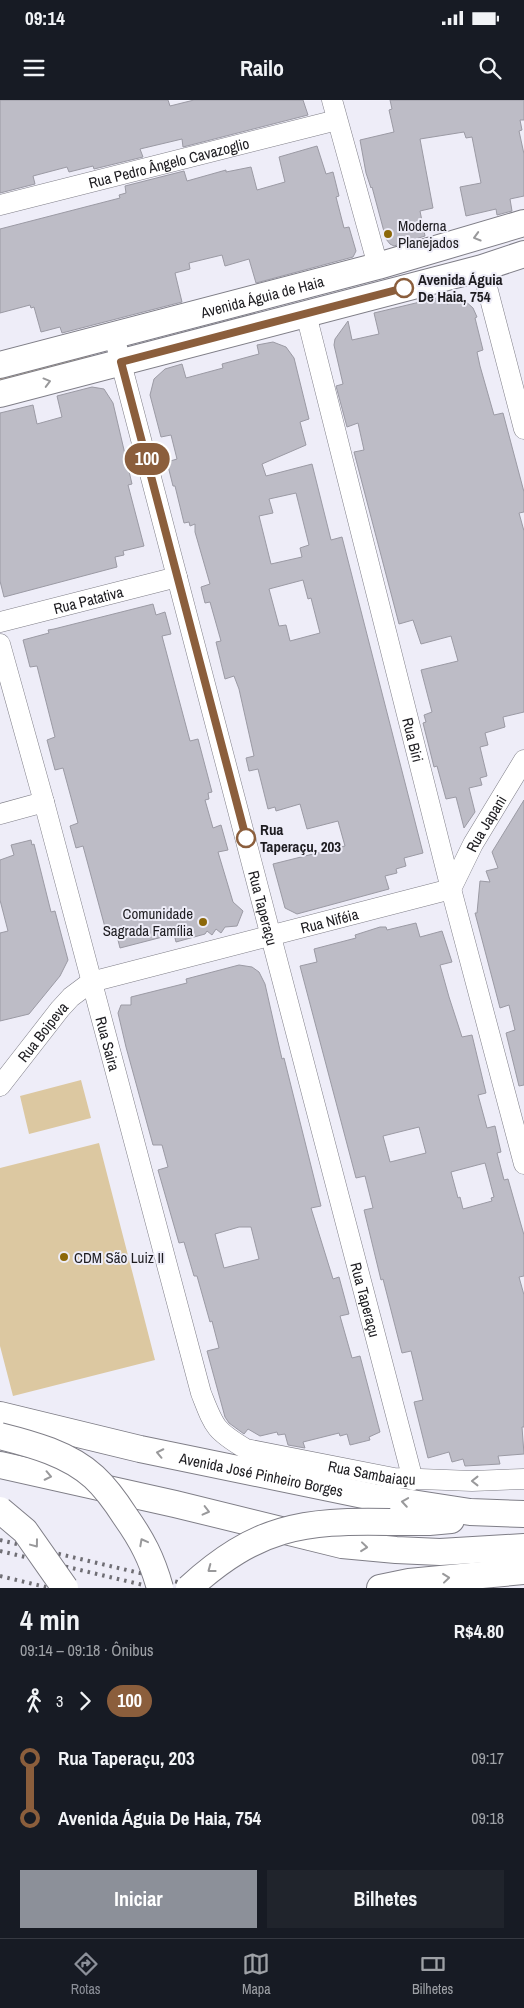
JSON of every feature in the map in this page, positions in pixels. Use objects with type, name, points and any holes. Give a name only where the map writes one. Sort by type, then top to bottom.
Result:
[{"type":"main road","name":"Avenida Águia de Haia","points":[[0,394],[117,348],[256,298],[378,266],[524,223]]},
{"type":"main road","name":"Avenida Águia de Haia","points":[[0,365],[117,348],[306,314],[482,268],[524,254]]},
{"type":"main road","name":"Avenida José Pinheiro Borges","points":[[0,1415],[140,1449],[373,1497],[470,1512],[524,1514]]},
{"type":"main road","points":[[0,1436],[30,1443],[51,1452],[93,1476],[113,1497],[140,1537],[150,1557],[160,1588]]},
{"type":"main road","points":[[0,1465],[175,1504],[342,1545],[440,1552],[524,1546]]},
{"type":"main road","points":[[0,1510],[25,1531],[65,1588]]},
{"type":"main road","points":[[188,1588],[207,1571],[235,1552],[271,1534],[310,1524],[346,1521],[429,1522],[452,1520],[470,1512]]},
{"type":"main road","points":[[380,1588],[409,1582],[524,1571]]},
{"type":"street","points":[[332,100],[378,266]]},
{"type":"street","name":"Rua Pedro Ângelo Cavazoglio","points":[[0,205],[337,120]]},
{"type":"street","points":[[482,268],[524,429]]},
{"type":"street","name":"Rua Biri","points":[[306,314],[451,889],[524,1164]]},
{"type":"street","name":"Rua Taperaçu","points":[[117,348],[413,1480]]},
{"type":"street","name":"Rua Patativa","points":[[0,622],[177,576]]},
{"type":"street","name":"Rua Saira","points":[[0,644],[44,802],[201,1393],[213,1424],[225,1437]]},
{"type":"street","name":"Rua Japani","points":[[451,889],[472,844],[524,760]]},
{"type":"street","points":[[0,814],[44,802]]},
{"type":"street","name":"Rua Niféia","points":[[91,982],[451,889]]},
{"type":"street","name":"Rua Boipeva","points":[[0,1086],[60,1009],[71,997],[91,982]]},
{"type":"street","name":"Rua Sambaiaçu","points":[[225,1437],[246,1449],[384,1476],[413,1480],[472,1481],[524,1479]]},
{"type":"shaded area","points":[[90,352],[91,359],[0,383],[0,376]]},
{"type":"shaded area","points":[[81,1080],[91,1118],[29,1134],[20,1096]]},
{"type":"shaded area","name":"CDM São Luiz II","points":[[99,1143],[155,1360],[13,1396],[0,1346],[0,1168]]},
{"type":"building","points":[[0,100],[168,100],[170,106],[194,100],[303,100],[308,115],[183,147],[182,139],[140,149],[143,157],[94,169],[93,166],[69,172],[67,167],[33,176],[35,184],[0,193]]},
{"type":"building","points":[[390,100],[524,100],[524,120],[520,120],[522,130],[519,131],[524,154],[524,196],[510,199],[512,211],[497,215],[496,209],[466,216],[460,187],[481,183],[472,137],[466,138],[464,132],[420,139],[433,208],[420,211],[425,236],[394,246],[390,244],[386,239],[372,187],[366,173],[360,140],[394,132],[389,110],[392,109]]},
{"type":"building","points":[[317,146],[326,174],[333,172],[339,196],[336,197],[344,228],[349,227],[356,251],[353,257],[256,283],[249,259],[225,266],[222,255],[189,263],[190,269],[175,273],[182,302],[62,333],[60,327],[41,332],[34,307],[31,308],[30,305],[0,313],[0,229],[120,198],[119,195],[126,193],[125,186],[184,171],[187,181],[226,170],[226,172],[251,167],[257,190],[285,182],[279,157]]},
{"type":"building","points":[[445,296],[447,304],[464,300],[473,308],[477,317],[475,318],[483,350],[477,352],[480,366],[494,415],[503,413],[524,492],[524,512],[519,513],[524,531],[524,712],[503,717],[505,727],[485,733],[488,745],[480,747],[487,776],[480,778],[482,785],[469,788],[475,812],[464,828],[456,797],[446,799],[437,766],[434,767],[423,723],[426,722],[424,715],[432,712],[421,670],[458,661],[451,636],[421,644],[413,620],[399,624],[354,452],[364,450],[358,423],[347,427],[336,386],[343,384],[334,345],[335,339],[348,321],[352,340],[379,334],[374,313]]},
{"type":"building","points":[[273,342],[286,347],[294,358],[309,419],[300,422],[306,445],[262,464],[266,476],[312,464],[331,540],[342,537],[423,853],[404,858],[406,866],[396,869],[397,873],[385,876],[389,889],[297,914],[285,908],[273,864],[345,846],[338,821],[307,829],[300,804],[276,811],[275,807],[268,809],[258,769],[249,771],[246,758],[254,756],[239,689],[234,676],[225,679],[216,642],[221,641],[210,602],[205,603],[201,587],[210,584],[195,532],[195,524],[190,526],[189,522],[184,523],[167,462],[177,459],[171,435],[161,437],[150,395],[154,379],[165,369],[182,364],[186,378],[223,368],[222,364],[259,354],[257,345]],"holes":[[[296,493],[309,545],[300,548],[302,557],[271,564],[259,516],[273,513],[269,499]],[[303,580],[308,599],[311,598],[320,633],[290,641],[286,625],[279,626],[269,589]]]},
{"type":"building","points":[[92,387],[104,389],[113,403],[132,484],[128,485],[144,546],[123,551],[124,555],[115,557],[117,567],[4,597],[0,581],[0,413],[33,405],[37,424],[62,417],[57,396]]},
{"type":"building","points":[[153,604],[156,615],[165,612],[171,634],[162,636],[190,741],[198,739],[212,792],[208,793],[209,799],[205,800],[213,828],[221,825],[228,850],[218,852],[233,902],[243,911],[237,926],[225,927],[221,933],[216,929],[212,935],[207,931],[205,934],[176,942],[174,934],[120,948],[115,928],[106,931],[83,846],[76,848],[70,826],[78,823],[63,768],[55,770],[47,740],[55,737],[37,666],[30,667],[23,640],[49,633],[48,630]]},
{"type":"building","points":[[524,800],[524,1085],[519,1086],[506,1033],[515,1030],[509,1005],[500,1008],[475,913],[477,913],[480,881],[490,882],[486,871],[498,868],[492,852]]},
{"type":"building","points":[[31,840],[32,845],[34,844],[51,912],[55,911],[68,960],[60,976],[29,1014],[0,1021],[0,933],[8,931],[0,900],[0,860],[14,855],[11,845]]},
{"type":"building","points":[[416,923],[420,937],[442,931],[452,962],[440,965],[462,1037],[472,1035],[486,1093],[478,1095],[487,1128],[495,1126],[501,1152],[497,1153],[504,1180],[508,1179],[524,1235],[524,1276],[519,1277],[524,1295],[524,1427],[522,1427],[524,1454],[498,1456],[500,1464],[465,1466],[463,1459],[452,1462],[449,1452],[428,1458],[414,1402],[423,1400],[411,1351],[402,1353],[383,1279],[381,1280],[364,1210],[373,1208],[365,1176],[356,1178],[300,966],[317,962],[314,949],[356,938],[355,935],[380,927],[386,927],[387,930]],"holes":[[[419,1127],[426,1153],[390,1162],[383,1136]],[[485,1163],[494,1197],[491,1198],[492,1201],[463,1209],[451,1172]]]},
{"type":"building","points":[[239,965],[252,967],[259,972],[265,984],[282,1059],[284,1058],[321,1206],[311,1208],[333,1279],[339,1277],[349,1314],[340,1316],[352,1358],[360,1356],[380,1432],[369,1437],[370,1440],[350,1445],[347,1434],[340,1436],[339,1433],[303,1442],[305,1448],[288,1445],[285,1434],[278,1435],[277,1432],[260,1436],[248,1429],[244,1434],[229,1423],[225,1417],[207,1351],[219,1348],[212,1321],[210,1322],[197,1276],[194,1276],[184,1242],[179,1243],[158,1170],[168,1167],[162,1145],[153,1145],[118,1013],[121,1005],[131,1005],[131,997],[187,983],[186,979]],"holes":[[[239,1227],[251,1227],[259,1259],[224,1268],[215,1234]]]},
{"type":"railway","points":[[0,1540],[203,1588]]},
{"type":"railway","points":[[0,1551],[156,1588]]},
{"type":"railway","points":[[0,1576],[50,1588]]},
{"type":"bus line","name":"100","points":[[246,838],[121,362],[404,288]]},
{"type":"place","name":"Moderna Planejados","points":[[388,234]]},
{"type":"place","name":"Avenida Águia De Haia, 754","points":[[404,288]]},
{"type":"place","name":"Rua Taperaçu, 203","points":[[246,838]]},
{"type":"place","name":"Comunidade Sagrada Família","points":[[203,922]]},
{"type":"place","name":"CDM São Luiz II","points":[[64,1257]]}]
